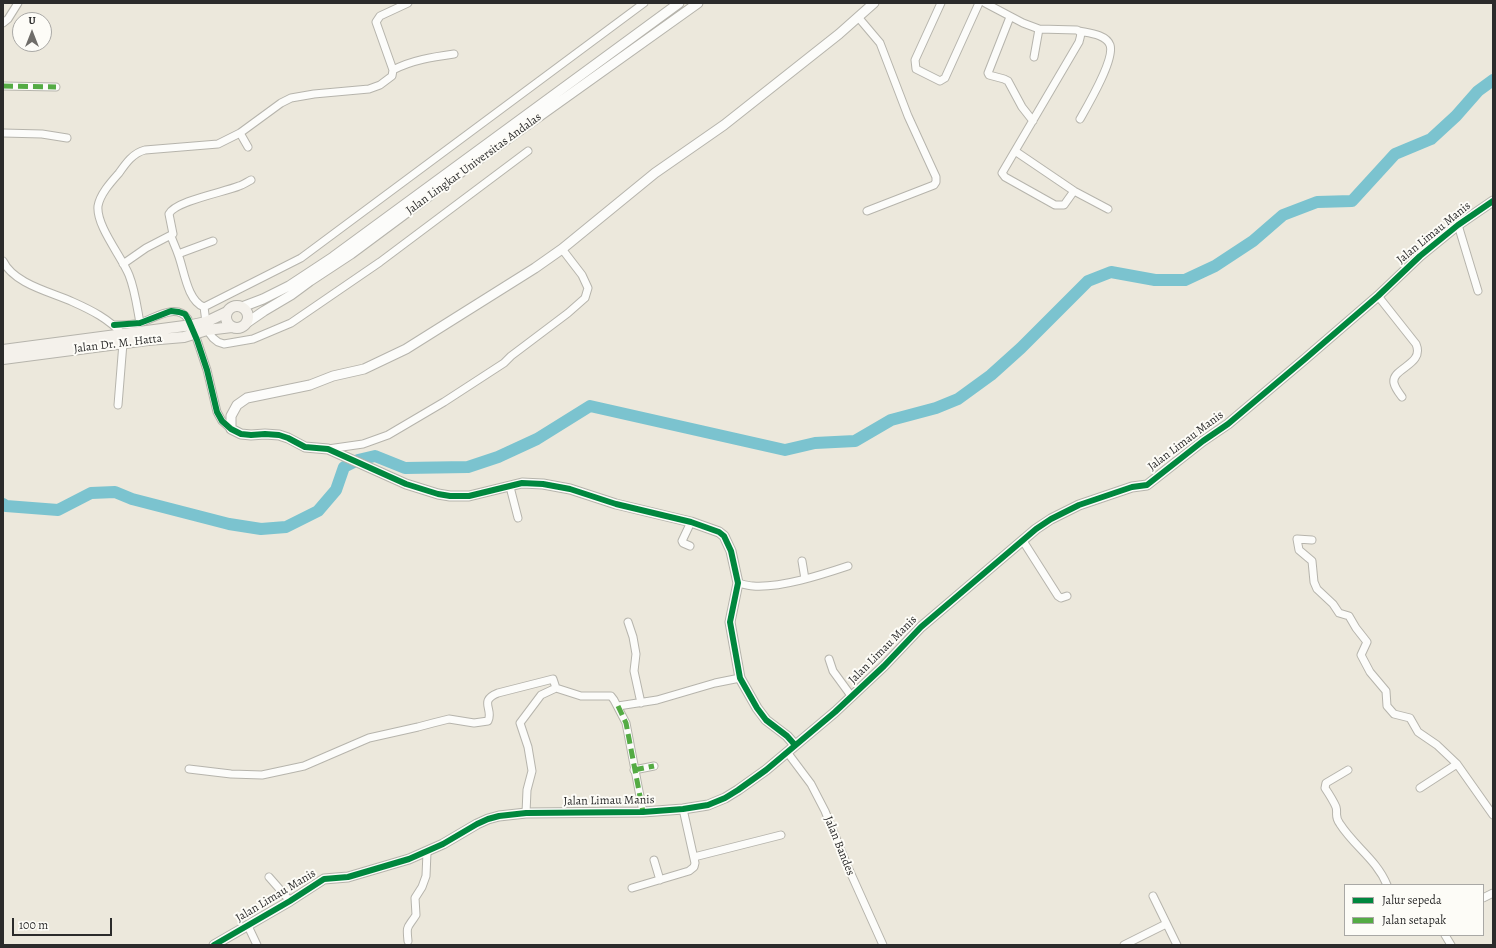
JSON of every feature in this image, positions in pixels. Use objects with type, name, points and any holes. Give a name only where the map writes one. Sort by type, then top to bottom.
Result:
[{"type":"main road","points":[[234,306],[242,307],[247,312],[248,322],[243,327],[232,327],[226,320],[227,312],[234,306]]},
{"type":"main road","name":"Jalan Dr. M. Hatta","points":[[207,326],[227,312]]},
{"type":"main road","name":"Jalan Dr. M. Hatta","points":[[3,359],[123,339],[177,328],[207,326],[232,327]]},
{"type":"main road","name":"Jalan Dr. M. Hatta","points":[[3,350],[123,339]]},
{"type":"street","points":[[3,23],[8,19],[18,3]]},
{"type":"street","points":[[140,323],[132,284],[123,264],[114,250],[102,223],[98,209],[101,198],[130,158],[140,151],[146,150],[218,144],[240,133],[281,103],[291,98],[314,94],[369,89],[380,85],[392,76],[394,70],[376,22],[380,16],[408,3]]},
{"type":"street","points":[[204,307],[301,258],[644,3]]},
{"type":"street","name":"Jalan Lingkar Universitas Andalas","points":[[242,307],[263,299],[289,286],[333,257],[678,3]]},
{"type":"street","name":"Jalan Lingkar Universitas Andalas","points":[[248,322],[264,310],[291,296],[310,281],[351,254],[460,173],[698,3]]},
{"type":"street","points":[[231,429],[231,416],[237,406],[247,398],[310,385],[333,376],[364,369],[406,349],[535,268],[655,173],[724,125],[839,34],[874,3]]},
{"type":"street","points":[[941,3],[915,60],[916,69],[940,81],[945,78],[979,3]]},
{"type":"street","points":[[984,3],[1010,17],[1039,29],[1080,31],[1094,34],[1107,41],[1110,45],[1110,52],[1101,79],[1080,119]]},
{"type":"street","points":[[858,17],[880,43],[908,116],[936,177],[936,182],[934,185],[868,211]]},
{"type":"street","points":[[1010,17],[988,73],[989,75],[1008,81],[1022,107],[1033,121]]},
{"type":"street","points":[[1034,57],[1039,29]]},
{"type":"street","points":[[1074,191],[1067,202],[1061,206],[1055,205],[1005,177],[1002,173],[1079,42],[1081,36],[1080,31]]},
{"type":"street","points":[[394,70],[404,64],[422,59],[454,54]]},
{"type":"street","points":[[3,86],[56,88]]},
{"type":"street","points":[[3,133],[42,134],[67,138]]},
{"type":"street","points":[[240,133],[248,147]]},
{"type":"street","points":[[204,307],[207,326],[213,338],[224,344],[253,339],[291,323],[380,262],[528,151]]},
{"type":"street","points":[[1015,151],[1074,191],[1108,209]]},
{"type":"street","points":[[123,264],[146,248],[173,234],[174,231],[169,214],[174,208],[214,193],[238,187],[251,180]]},
{"type":"street","name":"Jalan Limau Manis","points":[[214,945],[290,901],[324,879],[348,877],[395,864],[427,852],[488,820],[499,816],[526,813],[643,812],[683,809],[708,805],[725,798],[766,770],[852,697],[921,627],[1036,529],[1051,519],[1079,505],[1132,487],[1147,485],[1228,424],[1378,296],[1420,256],[1458,225],[1493,201]]},
{"type":"street","points":[[1458,225],[1478,291]]},
{"type":"street","points":[[171,236],[190,292],[195,301],[204,307]]},
{"type":"street","points":[[178,254],[213,241]]},
{"type":"street","points":[[197,340],[207,370],[217,412],[222,421],[231,429],[241,434],[278,435],[288,438],[305,447],[328,449],[363,444],[388,435],[444,402],[488,372],[497,368],[510,356],[568,313],[585,298],[588,288],[582,275],[562,248]]},
{"type":"street","points":[[3,261],[5,268],[20,279],[74,302],[114,325],[123,339],[118,405]]},
{"type":"street","points":[[1378,296],[1418,348],[1415,358],[1394,378],[1394,383],[1402,397]]},
{"type":"street","points":[[114,325],[140,323],[171,311],[185,314],[188,319]]},
{"type":"street","points":[[328,449],[406,484],[438,494],[450,496],[469,496],[529,483],[570,489],[616,504],[691,522],[719,532],[724,536],[731,551],[737,584],[730,622],[740,678],[757,708],[766,720],[787,736],[795,745]]},
{"type":"street","points":[[510,487],[518,518]]},
{"type":"street","points":[[690,546],[682,541],[691,522]]},
{"type":"street","points":[[1312,540],[1297,539],[1299,550],[1312,561],[1314,582],[1317,589],[1333,604],[1339,613],[1349,616],[1367,642],[1361,655],[1370,672],[1386,691],[1387,706],[1394,714],[1410,718],[1418,732],[1437,745],[1457,764],[1493,815]]},
{"type":"street","points":[[1023,541],[1058,596],[1061,598],[1067,596]]},
{"type":"street","points":[[802,562],[805,579]]},
{"type":"street","points":[[737,584],[764,586],[805,579],[848,566]]},
{"type":"street","points":[[628,622],[633,637],[636,654],[634,671],[642,703]]},
{"type":"street","points":[[828,659],[833,671],[852,697]]},
{"type":"street","points":[[618,706],[657,700],[715,683],[740,678]]},
{"type":"street","points":[[189,769],[231,774],[262,775],[304,766],[369,738],[449,719],[474,723],[488,721],[490,716],[487,704],[488,699],[498,693],[553,679],[556,688]]},
{"type":"street","points":[[526,813],[527,790],[532,771],[528,747],[520,723],[541,695],[556,688],[581,696],[611,696],[618,706],[626,723],[643,812]]},
{"type":"street","name":"Jalan Bandes","points":[[787,752],[811,784],[825,811],[847,865],[883,945]]},
{"type":"street","points":[[1420,788],[1457,764]]},
{"type":"street","points":[[634,770],[654,766]]},
{"type":"street","points":[[1348,770],[1326,783],[1325,788],[1336,806],[1336,818],[1348,835],[1378,867],[1386,884]]},
{"type":"street","points":[[632,888],[692,869],[695,863],[683,809]]},
{"type":"street","points":[[694,857],[781,835]]},
{"type":"street","points":[[408,941],[408,924],[416,914],[415,898],[422,887],[426,876],[427,852]]},
{"type":"street","points":[[654,860],[660,880]]},
{"type":"street","points":[[268,877],[290,901]]},
{"type":"street","points":[[1484,898],[1493,893]]},
{"type":"street","points":[[1153,896],[1178,945]]},
{"type":"street","points":[[1124,945],[1134,943],[1166,924]]},
{"type":"street","points":[[248,926],[257,945]]},
{"type":"street","points":[[1446,936],[1451,945]]},
{"type":"waterway","points":[[3,504],[6,506],[58,510],[91,493],[115,492],[132,499],[229,524],[261,529],[286,527],[318,511],[336,490],[344,467],[358,460],[375,456],[405,468],[468,467],[498,457],[537,439],[590,406],[785,450],[815,443],[855,441],[891,420],[936,408],[958,399],[991,375],[1021,348],[1088,281],[1111,272],[1155,280],[1185,280],[1215,266],[1253,241],[1283,215],[1317,202],[1352,201],[1395,154],[1431,139],[1456,116],[1478,91],[1493,80]]},
{"type":"marked path","points":[[3,86],[56,87]]},
{"type":"marked path","points":[[618,706],[626,723],[643,812]]},
{"type":"marked path","points":[[634,770],[654,766]]},
{"type":"cycle path","points":[[214,945],[290,901],[324,879],[348,877],[409,859],[443,844],[488,819],[499,816],[526,813],[643,812],[683,809],[708,805],[725,798],[766,770],[835,712],[884,666],[921,627],[1036,529],[1051,519],[1079,505],[1132,487],[1147,485],[1203,441],[1228,424],[1378,296],[1420,256],[1458,225],[1493,201]]},
{"type":"cycle path","points":[[114,325],[140,323],[171,311],[185,314],[197,340],[207,370],[217,412],[222,421],[231,429],[241,434],[279,435],[305,447],[328,449],[406,484],[438,494],[450,496],[469,496],[522,483],[543,484],[570,489],[616,504],[691,522],[719,532],[724,536],[731,551],[738,583],[730,622],[740,678],[757,708],[766,720],[787,736],[795,745]]}]
